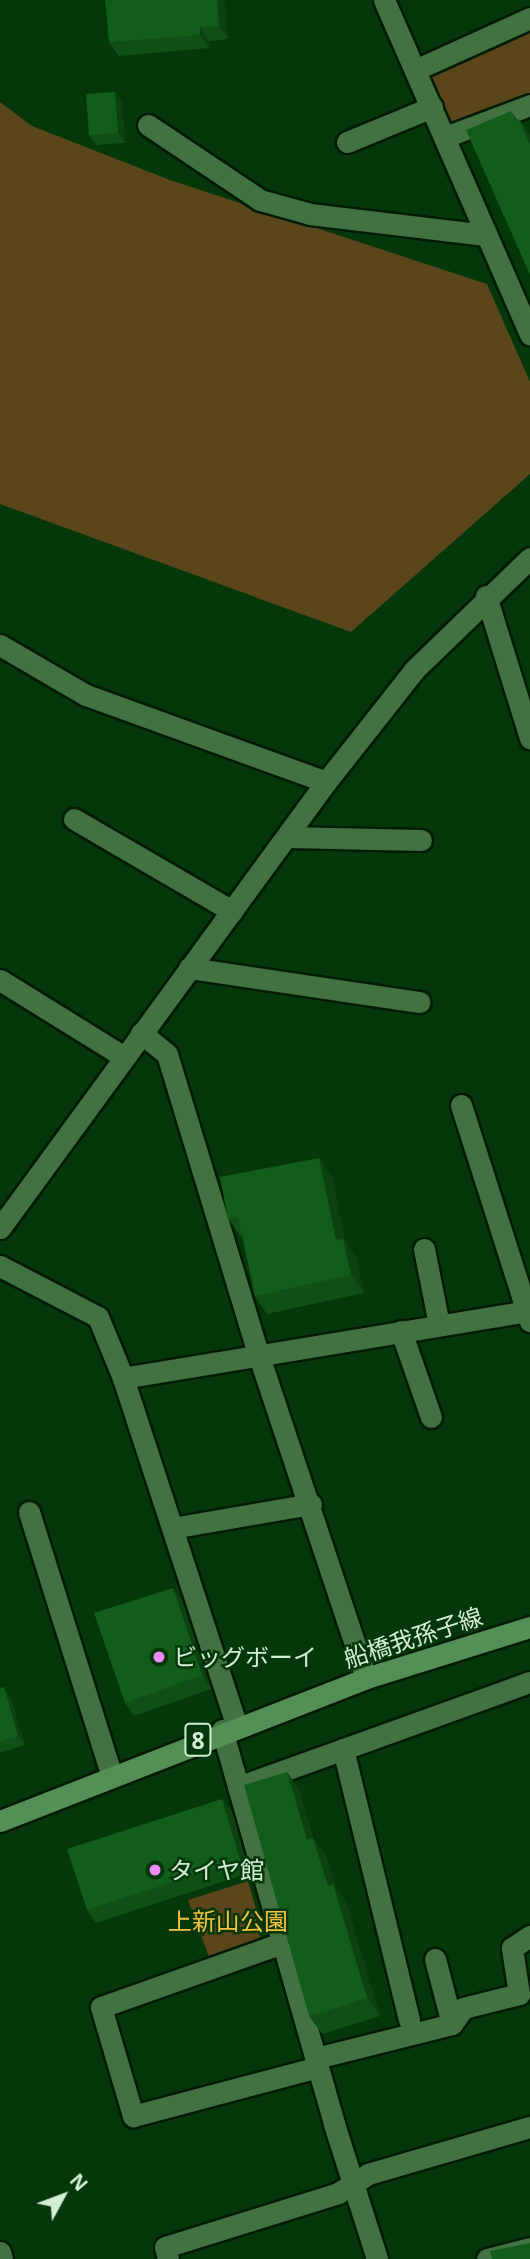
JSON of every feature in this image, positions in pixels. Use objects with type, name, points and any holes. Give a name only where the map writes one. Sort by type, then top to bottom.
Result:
[{"type":"main road","name":"船橋我孫子線","points":[[0,1821],[111,1774],[366,1678],[530,1627]]},
{"type":"street","points":[[384,0],[530,334]]},
{"type":"street","points":[[415,70],[530,18]]},
{"type":"street","points":[[444,137],[530,105]]},
{"type":"street","points":[[346,142],[432,107]]},
{"type":"street","points":[[148,125],[260,200],[310,214],[486,235]]},
{"type":"street","points":[[0,1228],[326,782],[414,670],[486,596],[530,558]]},
{"type":"street","points":[[486,596],[530,738]]},
{"type":"street","points":[[0,645],[86,695],[326,782]]},
{"type":"street","points":[[74,819],[232,911]]},
{"type":"street","points":[[287,837],[421,840]]},
{"type":"street","points":[[189,968],[420,1002]]},
{"type":"street","points":[[0,980],[124,1057]]},
{"type":"street","points":[[141,1033],[167,1054],[258,1353],[311,1504],[366,1678]]},
{"type":"street","points":[[123,1378],[258,1353],[439,1325],[528,1316],[523,1276],[461,1105]]},
{"type":"street","points":[[424,1248],[439,1325]]},
{"type":"street","points":[[0,1266],[99,1317],[123,1378],[172,1528],[230,1728],[238,1787],[317,2063],[377,2259]]},
{"type":"street","points":[[401,1331],[430,1417]]},
{"type":"street","points":[[172,1528],[311,1504]]},
{"type":"street","points":[[30,1512],[111,1774]]},
{"type":"street","points":[[238,1787],[530,1682]]},
{"type":"street","points":[[344,1749],[410,2020]]},
{"type":"street","points":[[282,1943],[101,2007],[133,2116],[452,2024],[463,2008],[519,1994],[512,1948],[530,1936]]},
{"type":"street","points":[[435,1959],[452,2024]]},
{"type":"street","points":[[168,2259],[165,2247],[354,2184],[368,2175],[530,2127]]},
{"type":"street","points":[[487,2259],[530,2248]]},
{"type":"street","points":[[0,2252],[2,2259]]},
{"type":"green space","points":[[530,25],[530,99],[450,125],[425,73]]},
{"type":"green space","points":[[0,102],[32,126],[170,180],[487,284],[530,382],[530,474],[351,632],[0,504]]},
{"type":"green space","name":"上新山公園","points":[[248,1881],[263,1932],[255,1945],[209,1957],[188,1900]]},
{"type":"building","points":[[105,0],[217,0],[219,26],[200,27],[200,35],[109,42]]},
{"type":"building","points":[[115,92],[118,133],[89,135],[86,94]]},
{"type":"building","points":[[511,111],[515,121],[519,119],[530,144],[530,275],[466,130]]},
{"type":"building","points":[[319,1158],[336,1240],[343,1239],[351,1275],[255,1296],[238,1217],[228,1219],[220,1177]]},
{"type":"building","name":"ビッグボーイ","points":[[173,1588],[202,1675],[125,1703],[94,1613]]},
{"type":"building","points":[[4,1687],[18,1736],[0,1741],[0,1688]]},
{"type":"building","points":[[287,1772],[307,1840],[313,1838],[328,1886],[333,1884],[367,1998],[309,2016],[244,1785]]},
{"type":"building","name":"タイヤ館","points":[[222,1799],[240,1860],[87,1910],[67,1849]]},
{"type":"building","points":[[530,2243],[530,2259],[492,2259],[490,2251]]},
{"type":"place","name":"ビッグボーイ","points":[[159,1657]]},
{"type":"place","name":"タイヤ館","points":[[155,1870]]}]
